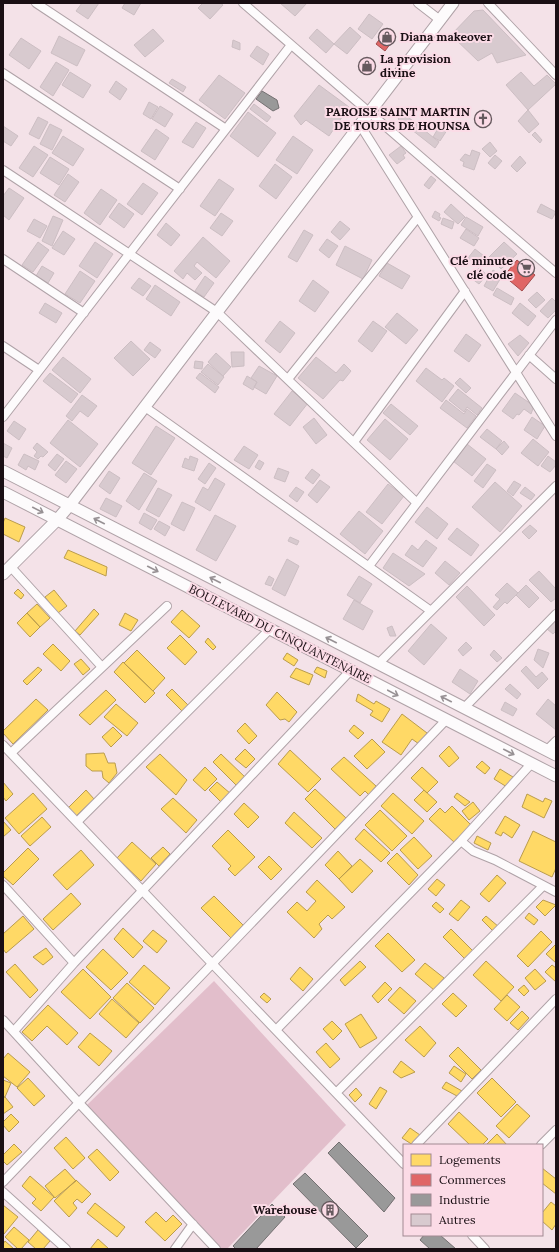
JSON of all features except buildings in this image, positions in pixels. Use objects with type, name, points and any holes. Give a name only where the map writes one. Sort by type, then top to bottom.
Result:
[{"type":"main road","points":[[7,570],[69,506],[454,3]]},
{"type":"main road","name":"BOULEVARD DU CINQUANTENAIRE","points":[[3,472],[551,753]]},
{"type":"main road","name":"BOULEVARD DU CINQUANTENAIRE","points":[[3,492],[556,776]]},
{"type":"street","points":[[36,3],[226,129]]},
{"type":"street","points":[[243,3],[556,273]]},
{"type":"street","points":[[418,3],[440,20]]},
{"type":"street","points":[[488,3],[556,76]]},
{"type":"street","points":[[3,417],[291,45]]},
{"type":"street","points":[[3,73],[180,189]]},
{"type":"street","points":[[360,125],[556,436]]},
{"type":"street","points":[[3,170],[217,312],[288,378],[417,503]]},
{"type":"street","points":[[288,378],[418,217]]},
{"type":"street","points":[[3,260],[84,312]]},
{"type":"street","points":[[354,442],[465,291]]},
{"type":"street","points":[[369,566],[556,320]]},
{"type":"street","points":[[3,346],[39,370]]},
{"type":"street","points":[[529,355],[556,379]]},
{"type":"street","points":[[145,407],[431,611]]},
{"type":"street","points":[[378,664],[556,486]]},
{"type":"street","points":[[7,570],[102,667]]},
{"type":"street","points":[[11,753],[167,606]]},
{"type":"street","points":[[464,708],[556,614]]},
{"type":"street","points":[[77,822],[270,629]]},
{"type":"street","points":[[14,1032],[74,963],[351,670]]},
{"type":"street","points":[[3,1182],[446,720]]},
{"type":"street","points":[[551,753],[556,741]]},
{"type":"street","points":[[3,745],[336,1093],[403,1160]]},
{"type":"street","points":[[276,1030],[461,841],[531,764]]},
{"type":"street","points":[[461,841],[473,851],[495,860],[556,892]]},
{"type":"street","points":[[3,885],[74,963]]},
{"type":"street","points":[[336,1093],[543,886]]},
{"type":"street","points":[[417,1144],[556,999]]},
{"type":"street","points":[[3,1020],[216,1249]]},
{"type":"street","points":[[542,1144],[556,1130]]},
{"type":"street","points":[[3,1192],[65,1249]]},
{"type":"street","points":[[175,1249],[194,1224]]},
{"type":"street","points":[[473,1236],[486,1249]]},
{"type":"shaded area","points":[[214,981],[346,1125],[227,1249],[222,1249],[87,1105]]},
{"type":"place","name":"Diana makeover","points":[[387,37]]},
{"type":"place","name":"La provision divine","points":[[367,66]]},
{"type":"place","name":"PAROISE SAINT MARTIN DE TOURS DE HOUNSA","points":[[483,119]]},
{"type":"place","name":"Clé minute clé code","points":[[526,268]]},
{"type":"place","name":"Warehouse","points":[[330,1210]]}]
